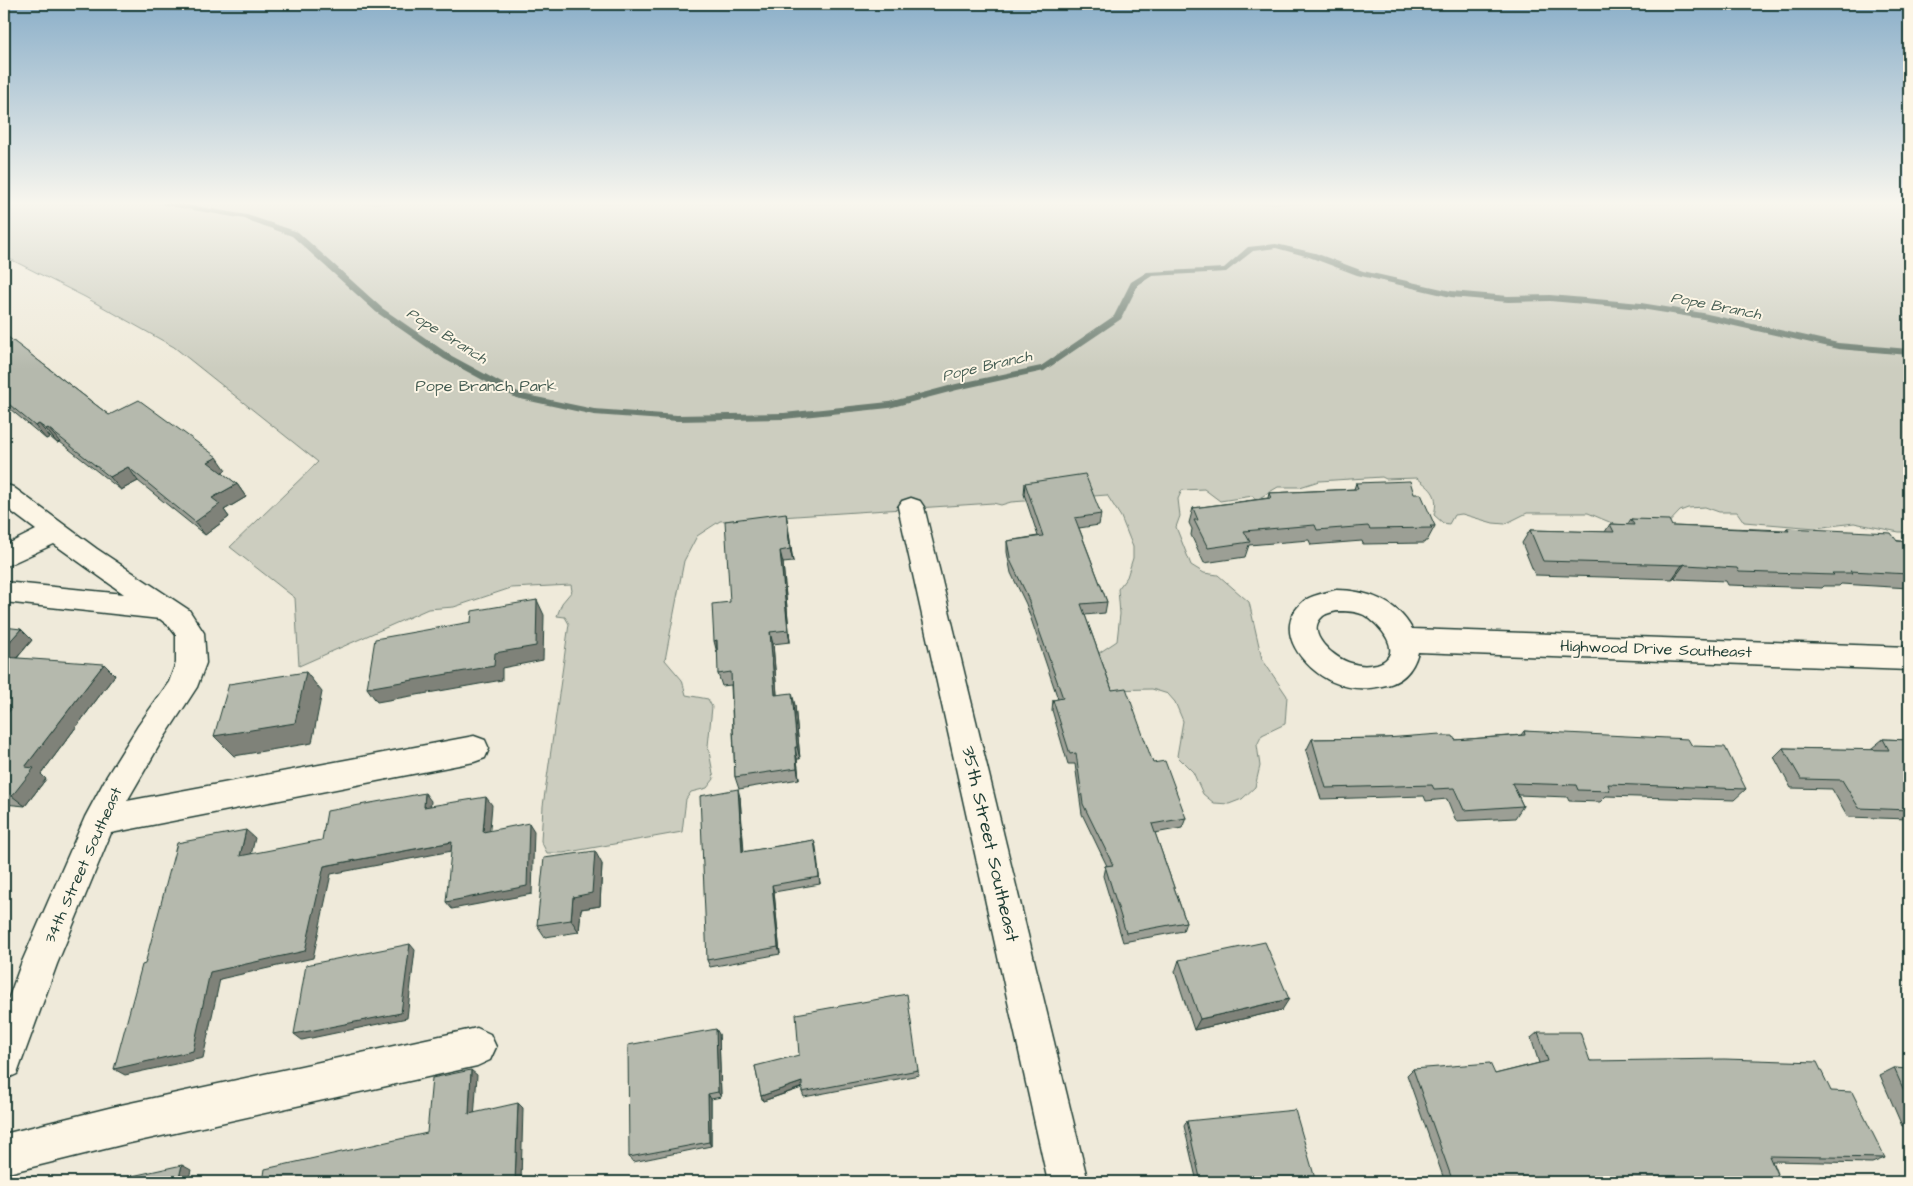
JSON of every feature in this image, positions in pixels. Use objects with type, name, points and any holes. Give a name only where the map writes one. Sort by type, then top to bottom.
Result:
[{"type":"street","name":"34th Street Southeast","points":[[4,493],[55,532],[179,618],[190,633],[192,642],[191,664],[182,687],[149,735],[101,820],[39,964],[4,1061]]},
{"type":"street","name":"35th Street Southeast","points":[[912,506],[1068,1182]]},
{"type":"street","points":[[4,557],[55,532]]},
{"type":"street","points":[[4,592],[165,607]]},
{"type":"street","name":"Highwood Drive Southeast","points":[[1403,640],[1909,660]]},
{"type":"street","points":[[101,820],[474,749]]},
{"type":"street","points":[[4,1154],[120,1125],[477,1047]]},
{"type":"green space","name":"Pope Branch Park","points":[[9,258],[1909,258],[1909,532],[1899,532],[1854,523],[1816,528],[1744,522],[1737,512],[1719,512],[1705,507],[1688,508],[1680,511],[1664,528],[1619,526],[1588,513],[1527,513],[1505,524],[1493,523],[1462,514],[1454,515],[1449,524],[1443,523],[1434,515],[1435,497],[1430,489],[1417,478],[1386,479],[1382,477],[1319,481],[1300,487],[1278,487],[1256,500],[1253,496],[1220,501],[1204,489],[1182,490],[1178,499],[1180,516],[1176,527],[1191,565],[1204,573],[1218,575],[1249,602],[1262,659],[1287,696],[1285,724],[1262,735],[1257,745],[1260,766],[1255,787],[1242,799],[1229,804],[1214,803],[1203,794],[1193,772],[1177,756],[1183,721],[1175,702],[1168,694],[1152,689],[1102,690],[1081,665],[1117,641],[1120,614],[1118,589],[1127,577],[1133,558],[1133,547],[1121,517],[1107,495],[1011,502],[1001,505],[993,503],[720,521],[697,536],[684,561],[665,660],[682,680],[686,695],[708,699],[712,707],[708,746],[714,779],[707,788],[691,792],[686,799],[682,832],[563,853],[547,853],[541,841],[543,806],[569,624],[565,617],[557,616],[562,603],[572,591],[571,585],[511,588],[454,607],[428,609],[299,666],[295,598],[230,547],[318,462],[174,347],[85,297]]},
{"type":"building","points":[[4,334],[109,415],[139,400],[217,457],[208,462],[237,484],[212,498],[220,504],[195,522],[128,467],[110,477],[48,428],[46,429],[39,424],[35,426],[4,400]]},
{"type":"building","points":[[1085,474],[1101,514],[1075,518],[1107,602],[1081,604],[1112,690],[1126,688],[1153,763],[1165,761],[1186,818],[1152,824],[1186,922],[1126,933],[1105,866],[1113,865],[1083,804],[1076,753],[1070,754],[1053,700],[1063,698],[1026,593],[1011,562],[1007,541],[1043,536],[1025,483]]},
{"type":"building","points":[[1410,481],[1414,494],[1421,494],[1435,526],[1430,526],[1432,528],[1370,529],[1368,526],[1317,530],[1315,525],[1244,531],[1250,542],[1208,548],[1194,520],[1198,520],[1193,508],[1271,498],[1269,493],[1358,489],[1356,483]]},
{"type":"building","points":[[786,513],[790,549],[780,551],[788,630],[770,632],[775,695],[792,693],[797,768],[735,777],[731,672],[718,674],[717,640],[714,641],[712,604],[730,602],[725,521]]},
{"type":"building","points":[[1631,519],[1669,520],[1672,526],[1789,531],[1787,528],[1891,533],[1897,541],[1909,542],[1909,574],[1850,571],[1852,573],[1832,573],[1834,575],[1739,572],[1737,568],[1685,564],[1543,561],[1530,530],[1614,532],[1610,524],[1634,525]]},
{"type":"building","points":[[537,600],[536,646],[495,653],[494,666],[367,688],[375,639],[471,622],[472,611]]},
{"type":"building","points":[[4,627],[21,629],[4,648]]},
{"type":"building","points":[[4,657],[104,664],[25,767],[34,768],[12,796],[4,795],[4,718],[11,709],[4,708]]},
{"type":"building","points":[[306,672],[295,723],[214,736],[229,684]]},
{"type":"building","points":[[1524,731],[1688,739],[1692,746],[1725,747],[1746,789],[1608,784],[1610,791],[1578,790],[1576,785],[1512,783],[1523,806],[1464,810],[1454,788],[1434,789],[1432,785],[1326,788],[1312,739],[1386,738],[1440,734],[1441,736],[1453,736],[1455,740],[1525,735]]},
{"type":"building","points":[[1883,739],[1909,740],[1909,810],[1859,808],[1842,780],[1801,779],[1783,748],[1889,750]]},
{"type":"building","points":[[738,789],[742,852],[814,840],[819,877],[772,885],[778,947],[707,960],[700,796]]},
{"type":"building","points":[[425,793],[424,807],[486,797],[483,832],[529,823],[527,886],[446,902],[452,842],[324,866],[305,951],[210,972],[193,1051],[114,1069],[142,965],[145,964],[177,843],[246,830],[240,856],[322,840],[327,811]]},
{"type":"building","points":[[595,851],[592,893],[573,897],[571,920],[537,925],[544,858]]},
{"type":"building","points":[[1265,942],[1289,999],[1200,1019],[1179,960]]},
{"type":"building","points":[[410,944],[401,1013],[294,1034],[306,965]]},
{"type":"building","points":[[907,994],[918,1070],[802,1092],[802,1082],[761,1096],[755,1066],[799,1055],[796,1014]]},
{"type":"building","points":[[716,1029],[718,1092],[708,1094],[709,1142],[629,1157],[628,1045]]},
{"type":"building","points":[[1538,1032],[1580,1032],[1590,1061],[1724,1059],[1817,1062],[1831,1091],[1852,1092],[1885,1158],[1769,1156],[1779,1179],[1697,1180],[1696,1178],[1587,1181],[1586,1177],[1529,1182],[1453,1182],[1413,1069],[1490,1063],[1495,1074],[1548,1061]]},
{"type":"building","points":[[1894,1068],[1909,1069],[1909,1102]]},
{"type":"building","points":[[471,1070],[469,1114],[518,1103],[515,1182],[263,1182],[265,1169],[427,1133],[432,1078]]},
{"type":"building","points":[[1295,1110],[1316,1182],[1201,1182],[1187,1121]]},
{"type":"building","points":[[182,1165],[178,1182],[105,1182]]},
{"type":"waterway","name":"Pope Branch","points":[[322,258],[379,310],[447,357],[519,396],[594,412],[677,418],[784,416],[889,405],[956,387],[1044,368],[1118,317],[1134,284],[1150,274],[1226,270],[1240,258]]},
{"type":"waterway","name":"Pope Branch","points":[[1321,258],[1360,273],[1451,294],[1508,299],[1550,298],[1641,306],[1703,316],[1838,346],[1909,352]]}]
